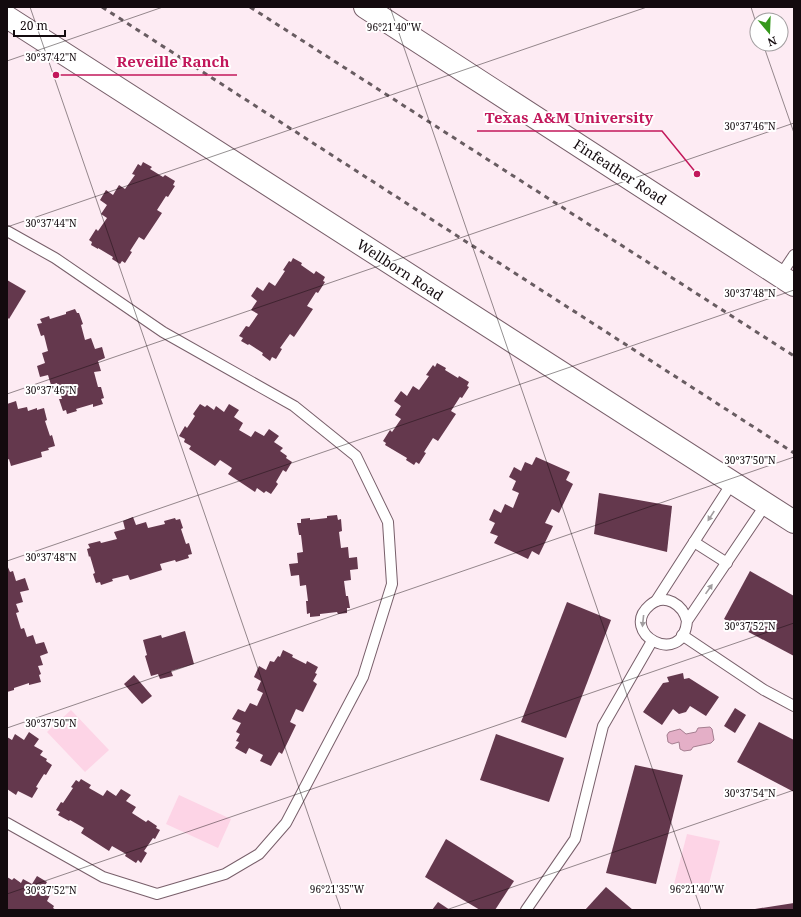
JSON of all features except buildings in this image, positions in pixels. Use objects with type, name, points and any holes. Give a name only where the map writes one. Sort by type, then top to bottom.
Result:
[{"type":"main road","name":"Finfeather Road","points":[[365,7],[787,281]]},
{"type":"main road","name":"Wellborn Road","points":[[7,17],[794,522]]},
{"type":"lane","points":[[7,231],[55,258],[163,332],[294,406],[356,456],[388,522],[392,584],[363,677],[286,823],[259,854],[225,874],[157,894],[102,877],[7,822]]},
{"type":"lane","points":[[787,281],[794,255]]},
{"type":"lane","points":[[732,483],[656,601],[644,611],[641,622],[644,633],[652,641],[665,645],[678,640],[685,631],[687,621],[766,504]]},
{"type":"lane","points":[[694,542],[727,563]]},
{"type":"lane","points":[[656,601],[670,601],[676,604],[685,614],[687,621]]},
{"type":"lane","points":[[682,635],[764,690],[794,706]]},
{"type":"lane","points":[[526,910],[575,839],[603,726],[652,641]]},
{"type":"shaded area","points":[[71,710],[109,750],[85,772],[47,732]]},
{"type":"shaded area","points":[[710,727],[712,729],[714,740],[711,743],[693,747],[691,750],[684,751],[680,749],[679,742],[672,744],[668,742],[667,735],[669,732],[680,729],[686,734],[696,732],[698,728]]},
{"type":"shaded area","points":[[179,795],[231,819],[218,848],[166,824]]},
{"type":"shaded area","points":[[687,834],[720,841],[706,895],[673,888]]},
{"type":"railway","points":[[102,7],[794,453]]},
{"type":"railway","points":[[250,7],[794,356]]},
{"type":"place","name":"Reveille Ranch","points":[[56,75]]},
{"type":"place","name":"Texas A&M University","points":[[697,174]]}]
